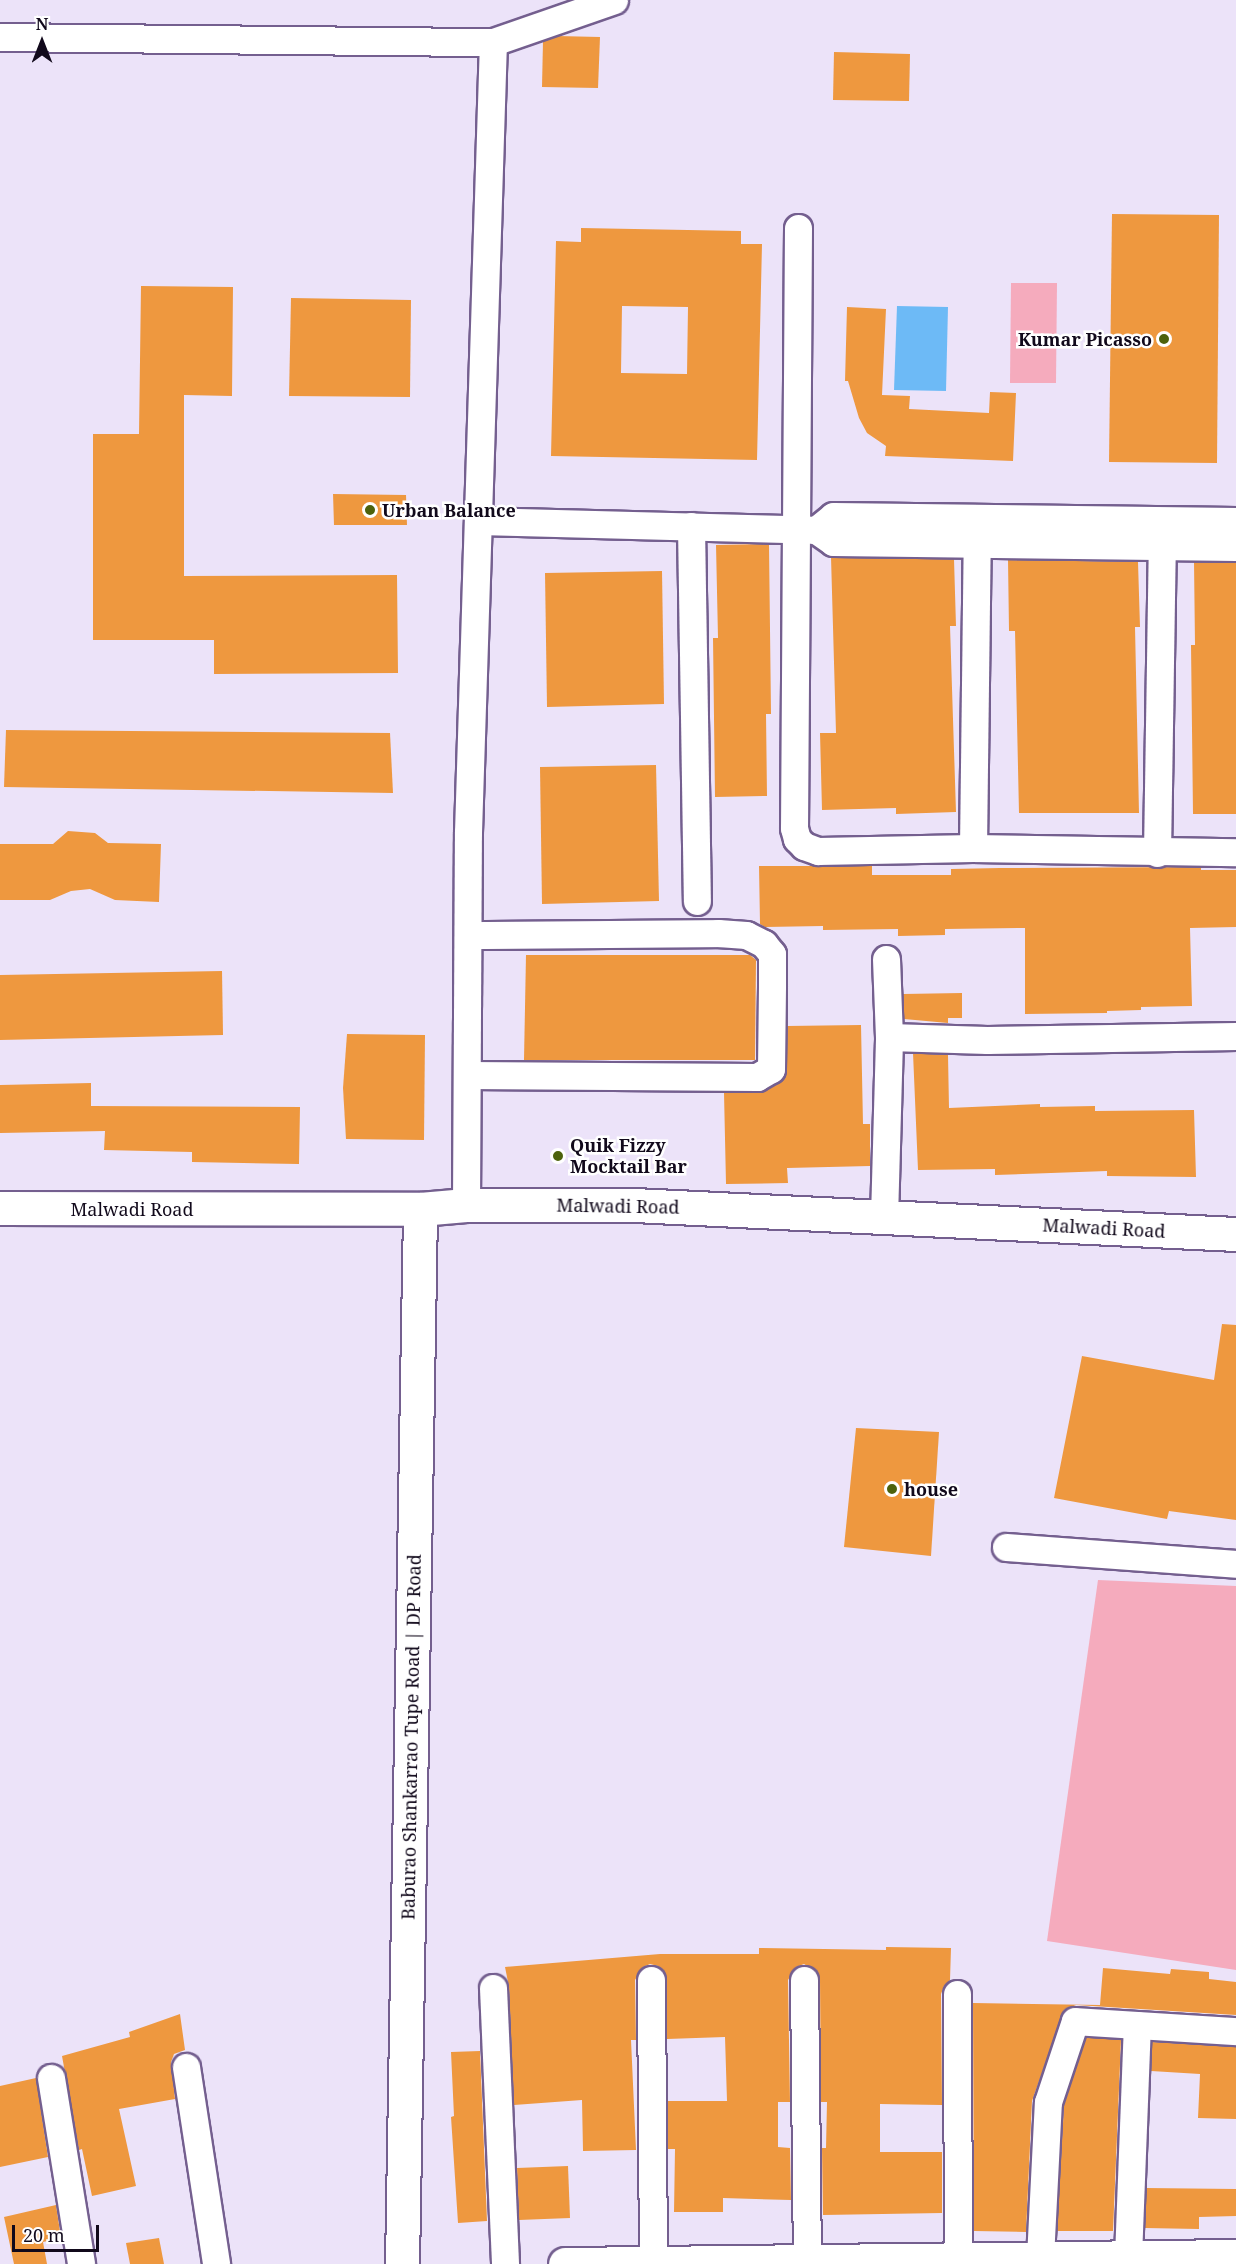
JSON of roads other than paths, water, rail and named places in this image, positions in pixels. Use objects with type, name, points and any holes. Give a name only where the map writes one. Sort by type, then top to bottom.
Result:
[{"type":"street","points":[[0,37],[494,42],[614,0]]},
{"type":"street","points":[[466,1205],[468,832],[494,42]]},
{"type":"street","points":[[798,228],[805,530],[794,828],[797,839],[804,846],[818,851],[973,848],[1157,853],[1236,852]]},
{"type":"street","points":[[479,521],[805,530],[833,516],[977,531],[1162,533],[1236,521]]},
{"type":"street","points":[[691,526],[697,901]]},
{"type":"street","points":[[973,848],[977,531]]},
{"type":"street","points":[[1162,533],[1236,547]]},
{"type":"street","points":[[1157,853],[1162,533]]},
{"type":"street","points":[[466,1075],[740,1078],[757,1077],[771,1069],[772,954],[764,944],[746,935],[718,933],[469,935]]},
{"type":"street","points":[[884,1218],[889,1037],[886,959]]},
{"type":"street","points":[[889,1037],[987,1040],[1236,1036]]},
{"type":"street","name":"Malwadi Road","points":[[0,1208],[420,1209],[466,1205],[634,1205],[1236,1234]]},
{"type":"street","name":"Baburao Shankarrao Tupe Road | DP Road","points":[[402,2264],[420,1209]]},
{"type":"street","points":[[1006,1546],[1236,1564]]},
{"type":"street","points":[[651,1980],[666,2263]]},
{"type":"street","points":[[804,1980],[806,2263]]},
{"type":"street","points":[[493,1988],[505,2264]]},
{"type":"street","points":[[957,1994],[958,2262]]},
{"type":"street","points":[[1041,2258],[1048,2102],[1075,2021],[1236,2031]]},
{"type":"street","points":[[1123,2260],[1137,2025]]},
{"type":"street","points":[[186,2067],[216,2264]]},
{"type":"street","points":[[51,2078],[81,2264]]},
{"type":"street","points":[[565,2264],[958,2262],[1041,2258],[1123,2260],[1236,2256]]},
{"type":"water","points":[[897,306],[948,307],[946,391],[894,390]]},
{"type":"place","name":"Kumar Picasso","points":[[1164,339]]},
{"type":"place","name":"Urban Balance","points":[[370,510]]},
{"type":"place","name":"Quik Fizzy Mocktail Bar","points":[[558,1156]]},
{"type":"place","name":"house","points":[[892,1489]]}]
